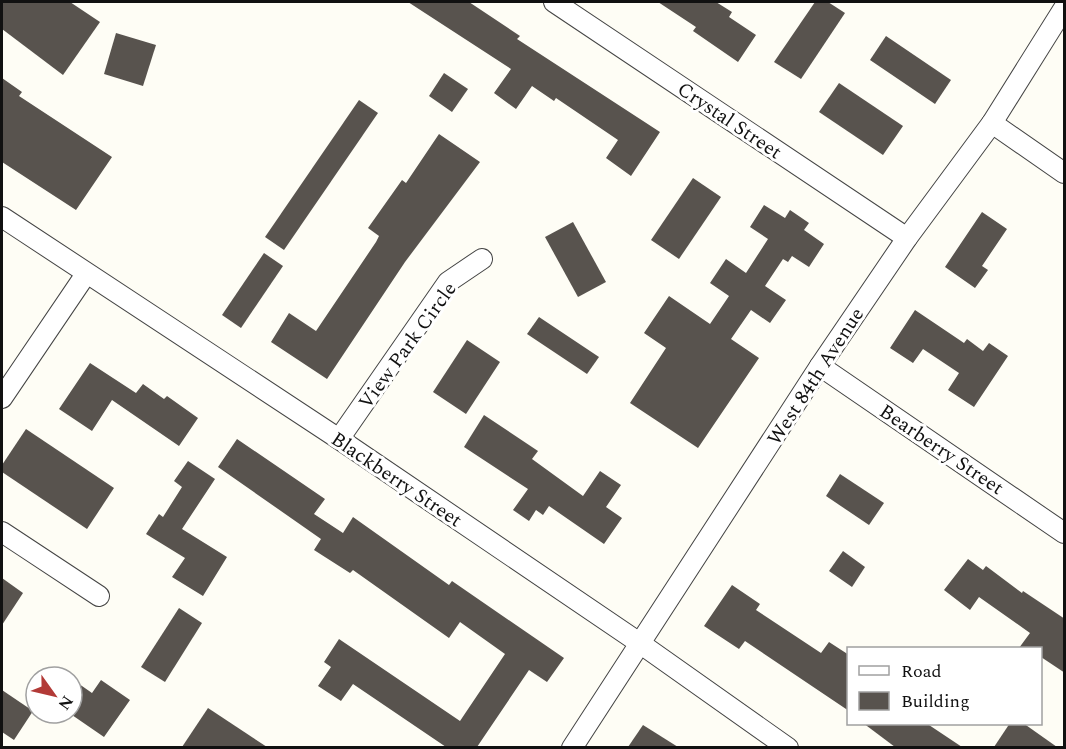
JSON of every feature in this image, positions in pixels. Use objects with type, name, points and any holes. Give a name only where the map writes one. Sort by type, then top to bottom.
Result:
[{"type":"street","name":"Crystal Street","points":[[554,2],[907,238]]},
{"type":"street","name":"West 84th Avenue","points":[[572,747],[820,366],[907,238],[992,123],[1065,8]]},
{"type":"street","points":[[992,123],[1065,173]]},
{"type":"street","name":"Blackberry Street","points":[[2,217],[339,439],[788,747]]},
{"type":"street","name":"View Park Circle","points":[[339,439],[448,282],[482,259]]},
{"type":"street","points":[[2,398],[86,274]]},
{"type":"street","name":"Bearberry Street","points":[[820,366],[1065,533]]},
{"type":"street","points":[[2,532],[99,596]]},
{"type":"building","points":[[2,2],[70,2],[100,22],[63,75],[2,29]]},
{"type":"building","points":[[408,2],[469,2],[520,36],[517,39],[660,132],[631,176],[606,158],[618,140],[556,98],[554,101],[532,86],[516,109],[494,93],[511,69]]},
{"type":"building","points":[[658,2],[716,2],[732,12],[729,17],[756,35],[738,62],[693,31],[696,27]]},
{"type":"building","points":[[815,2],[828,2],[845,13],[801,79],[774,62]]},
{"type":"building","points":[[116,33],[156,45],[143,86],[104,74]]},
{"type":"building","points":[[886,36],[951,80],[935,104],[870,60]]},
{"type":"building","points":[[444,73],[468,89],[452,112],[429,96]]},
{"type":"building","points":[[2,78],[22,92],[19,96],[112,157],[76,210],[2,162]]},
{"type":"building","points":[[839,83],[903,126],[883,155],[819,112]]},
{"type":"building","points":[[359,100],[378,113],[284,250],[265,237]]},
{"type":"building","points":[[439,134],[480,162],[405,262],[327,379],[271,342],[289,313],[316,331],[376,242],[379,236],[368,228],[402,180],[406,183]]},
{"type":"building","points":[[693,178],[721,197],[679,259],[651,240]]},
{"type":"building","points":[[764,205],[785,218],[790,210],[809,223],[804,230],[824,244],[809,267],[792,256],[788,262],[783,259],[765,286],[786,300],[770,323],[751,310],[731,339],[759,358],[698,448],[630,403],[666,348],[644,333],[669,296],[710,324],[729,296],[710,283],[726,259],[746,273],[768,239],[750,227]]},
{"type":"building","points":[[982,212],[1007,229],[982,266],[988,270],[975,288],[945,267]]},
{"type":"building","points":[[573,222],[606,282],[578,297],[545,237]]},
{"type":"building","points":[[264,253],[283,266],[241,328],[222,315]]},
{"type":"building","points":[[915,310],[964,343],[967,339],[983,351],[989,343],[1008,356],[974,407],[948,390],[959,373],[923,349],[913,363],[890,348]]},
{"type":"building","points":[[539,317],[599,357],[587,374],[527,334]]},
{"type":"building","points":[[467,340],[500,362],[466,414],[433,392]]},
{"type":"building","points":[[90,363],[136,393],[143,384],[164,399],[167,396],[198,418],[179,446],[112,400],[92,431],[59,409]]},
{"type":"building","points":[[484,415],[538,451],[532,459],[583,496],[600,471],[621,485],[606,507],[622,518],[604,544],[549,506],[543,515],[536,510],[529,521],[513,510],[528,489],[464,447]]},
{"type":"building","points":[[26,429],[114,488],[87,529],[2,472],[2,465]]},
{"type":"building","points":[[237,439],[325,499],[314,514],[343,533],[353,517],[449,585],[452,581],[564,658],[547,682],[529,670],[477,747],[446,747],[353,684],[341,701],[318,686],[331,667],[324,662],[339,639],[460,721],[505,654],[460,622],[449,638],[353,570],[350,573],[314,550],[321,539],[218,467]]},
{"type":"building","points":[[188,461],[215,479],[182,529],[227,557],[203,596],[172,577],[185,558],[146,534],[159,514],[163,517],[182,487],[174,481]]},
{"type":"building","points":[[840,474],[884,503],[869,525],[826,496]]},
{"type":"building","points":[[843,551],[865,567],[852,587],[829,571]]},
{"type":"building","points":[[968,559],[983,570],[986,566],[1022,593],[1023,591],[1065,619],[1065,673],[1042,658],[1042,647],[1020,647],[1030,633],[979,597],[970,610],[944,590]]},
{"type":"building","points":[[2,578],[23,593],[2,625]]},
{"type":"building","points":[[732,585],[760,604],[756,610],[821,653],[829,642],[847,654],[847,710],[745,641],[739,649],[704,626]]},
{"type":"building","points":[[179,608],[202,623],[165,682],[141,667]]},
{"type":"building","points":[[101,680],[130,700],[104,737],[84,723],[84,687],[92,693]]},
{"type":"building","points":[[2,690],[24,705],[24,725],[14,740],[2,732]]},
{"type":"building","points":[[208,708],[267,747],[182,747]]},
{"type":"building","points":[[643,725],[678,747],[628,747]]},
{"type":"building","points":[[866,725],[929,725],[962,747],[895,747]]},
{"type":"building","points":[[1009,725],[1026,725],[1057,747],[994,747]]}]
